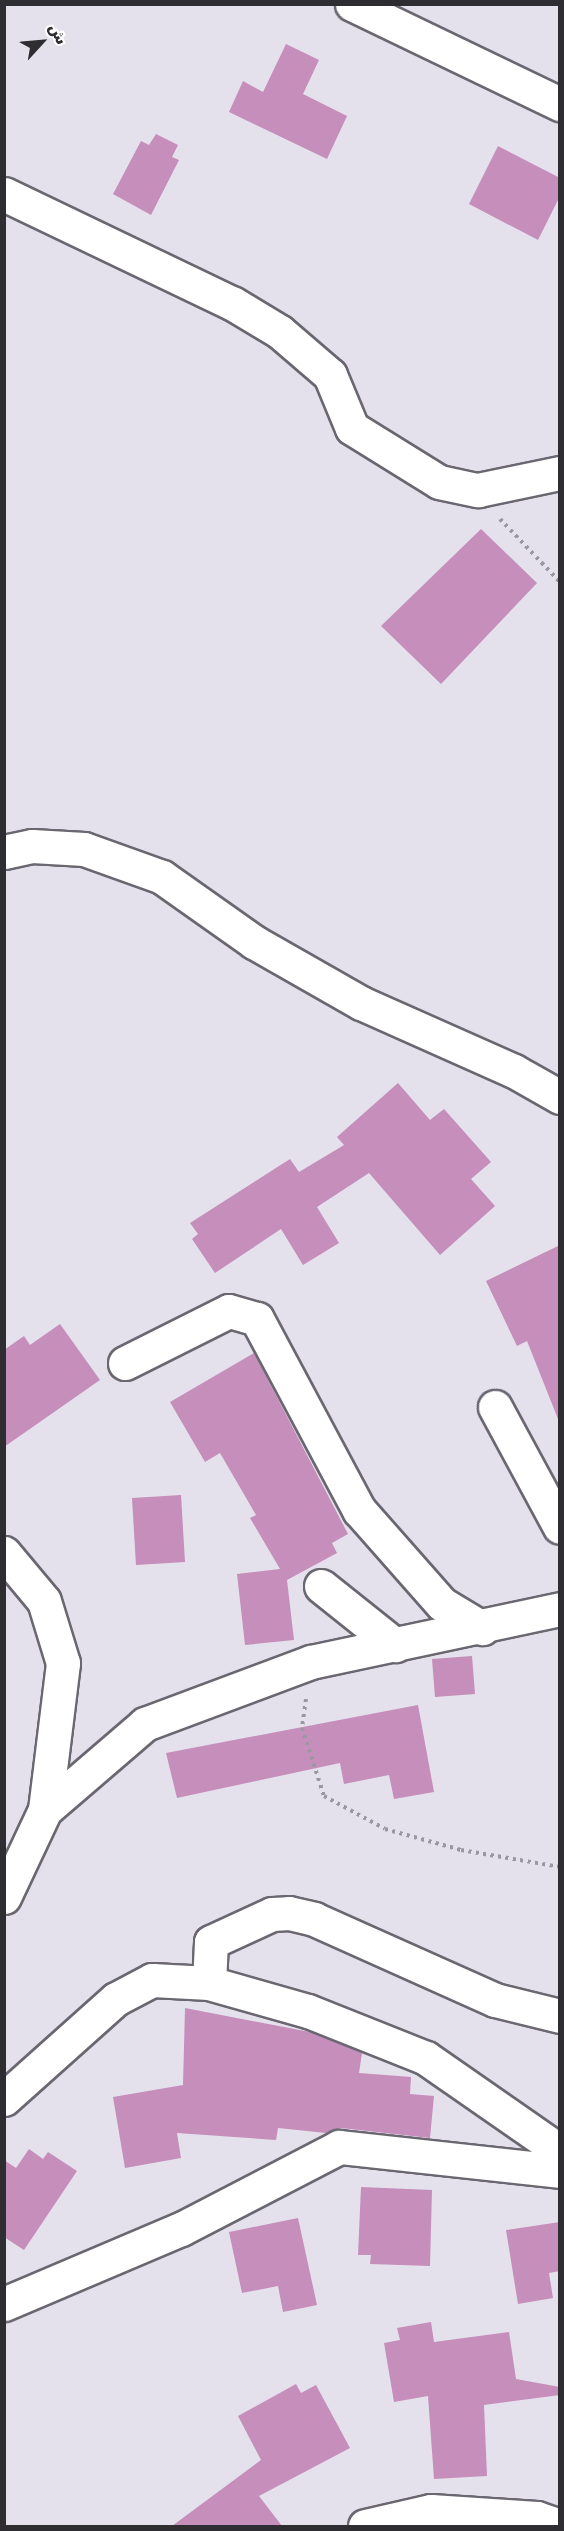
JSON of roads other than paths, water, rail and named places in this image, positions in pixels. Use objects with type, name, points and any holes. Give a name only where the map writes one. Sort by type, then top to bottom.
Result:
[{"type":"street","points":[[352,4],[560,104]]},
{"type":"street","points":[[4,194],[232,303],[280,332],[330,375],[352,428],[439,482],[478,490],[560,473]]},
{"type":"street","points":[[4,852],[32,846],[84,849],[162,877],[254,942],[362,1003],[514,1071],[560,1097]]},
{"type":"street","points":[[125,1364],[229,1311],[257,1319],[359,1510],[442,1604],[482,1628]]},
{"type":"street","points":[[495,1407],[560,1527]]},
{"type":"street","points":[[4,1553],[44,1601],[63,1663],[45,1810],[4,1897]]},
{"type":"street","points":[[321,1586],[395,1646]]},
{"type":"street","points":[[45,1810],[145,1724],[311,1662],[482,1628],[560,1609]]},
{"type":"street","points":[[209,1983],[211,1942],[272,1914],[289,1913],[315,1919],[495,2000],[560,2016]]},
{"type":"street","points":[[4,2099],[116,1999],[152,1980],[209,1983],[308,2011],[426,2058],[560,2151]]},
{"type":"street","points":[[4,2304],[181,2229],[339,2147],[560,2171]]},
{"type":"street","points":[[365,2526],[431,2511],[537,2518],[560,2526]]}]
